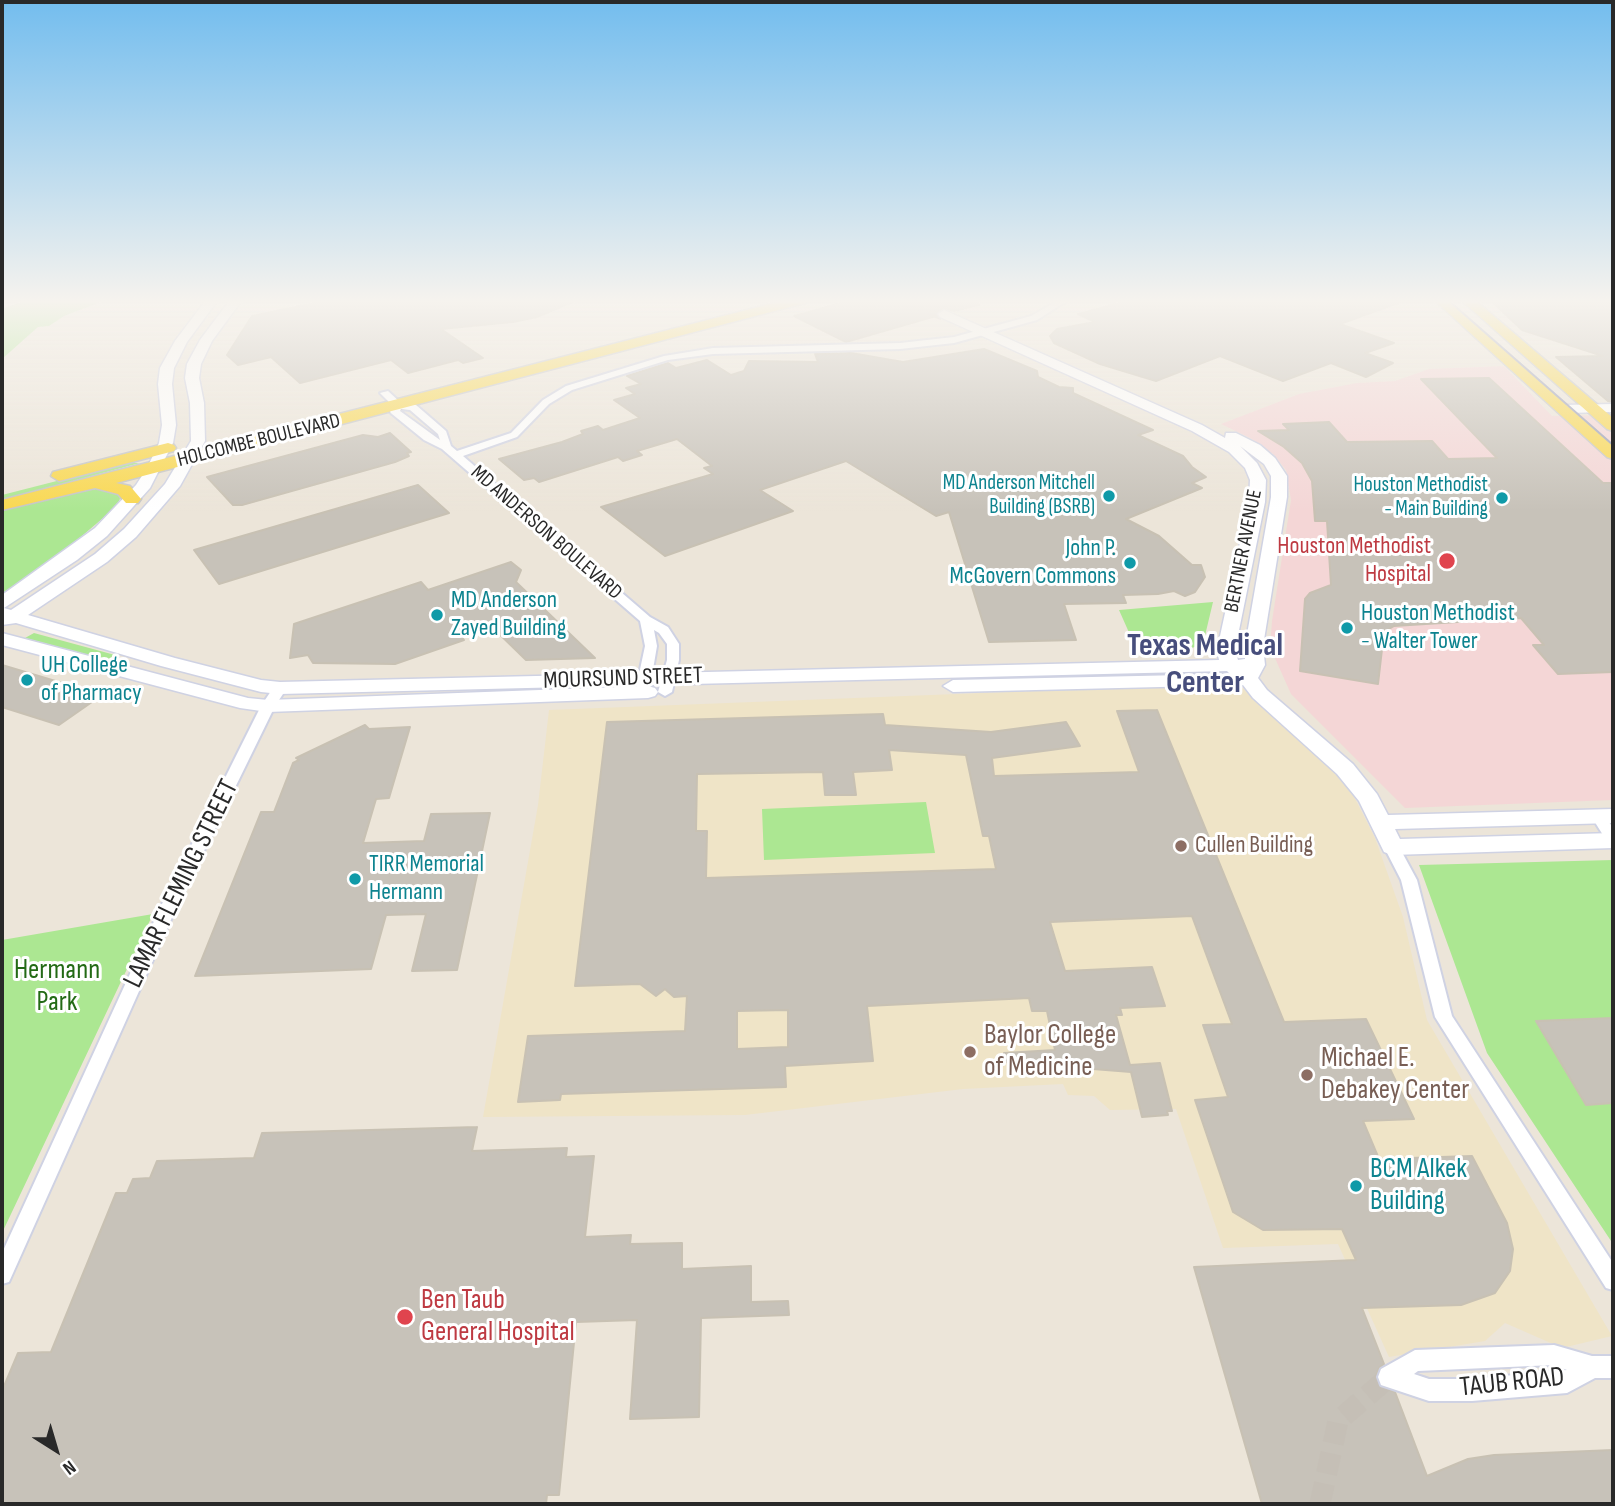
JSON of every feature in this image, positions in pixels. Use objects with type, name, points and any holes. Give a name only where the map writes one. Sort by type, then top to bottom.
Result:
[{"type":"main road","name":"HOLCOMBE BOULEVARD","points":[[2,491],[475,370]]},
{"type":"main road","name":"HOLCOMBE BOULEVARD","points":[[2,505],[96,484],[533,370]]},
{"type":"main road","points":[[1519,370],[1613,454]]},
{"type":"main road","points":[[1526,370],[1559,398],[1593,408]]},
{"type":"main road","points":[[1549,370],[1613,426]]},
{"type":"main road","points":[[96,484],[124,490],[132,499]]},
{"type":"street","points":[[5,614],[101,532],[132,499],[155,468],[164,449],[169,425],[165,384],[167,370]]},
{"type":"street","points":[[5,614],[101,558],[131,533],[158,505],[198,441],[193,370]]},
{"type":"street","points":[[456,455],[514,435],[546,402],[569,388],[627,370]]},
{"type":"street","name":"BERTNER AVENUE","points":[[1074,370],[1197,428],[1234,449],[1252,466],[1258,480],[1257,502],[1226,650],[1230,664]]},
{"type":"street","name":"BERTNER AVENUE","points":[[1083,370],[1210,425],[1253,447],[1270,461],[1279,476],[1279,497],[1269,569],[1251,672]]},
{"type":"street","name":"MD ANDERSON BOULEVARD","points":[[385,393],[398,406],[414,407],[443,433],[446,447]]},
{"type":"street","name":"MD ANDERSON BOULEVARD","points":[[398,406],[395,411],[428,438],[456,455],[646,620],[664,630],[673,644],[667,685]]},
{"type":"street","points":[[1562,409],[1613,408]]},
{"type":"street","name":"MOURSUND STREET","points":[[5,614],[168,662],[261,686],[280,688],[667,685],[1251,672]]},
{"type":"street","name":"MD ANDERSON BOULEVARD","points":[[643,685],[651,646],[646,620]]},
{"type":"street","name":"MOURSUND STREET","points":[[2,639],[234,701],[268,706],[643,685]]},
{"type":"street","points":[[1230,664],[1251,672],[1260,694],[1345,769],[1369,799],[1412,890],[1444,1017],[1613,1281]]},
{"type":"street","name":"MOURSUND STREET","points":[[667,685],[1230,664]]},
{"type":"street","name":"LAMAR FLEMING STREET","points":[[2,1275],[170,904],[268,706],[280,688]]},
{"type":"street","points":[[1381,822],[1606,816],[1613,840],[1392,847]]},
{"type":"street","name":"TAUB ROAD","points":[[1554,1355],[1603,1367],[1567,1382],[1472,1390],[1429,1390],[1389,1377],[1415,1361],[1554,1355]]},
{"type":"shaded area","name":"Houston Methodist Hospital","points":[[1425,370],[1508,370],[1552,416],[1613,415],[1613,800],[1405,808],[1291,694],[1270,647],[1291,500],[1286,470],[1274,455],[1250,438],[1221,424],[1299,394],[1357,383],[1395,381]]},
{"type":"shaded area","name":"Baylor College of Medicine","points":[[1237,683],[1347,783],[1375,838],[1403,917],[1427,1020],[1612,1336],[1562,1348],[1505,1323],[1485,1341],[1389,1357],[1338,1244],[1223,1248],[1176,1109],[1110,1110],[1094,1096],[1068,1095],[1063,1084],[963,1089],[745,1115],[483,1117],[538,805],[549,710]]},
{"type":"green space","points":[[127,463],[140,463],[2,500],[2,495]]},
{"type":"green space","points":[[100,488],[119,494],[116,507],[49,564],[2,594],[2,509]]},
{"type":"green space","points":[[1213,602],[1203,644],[1178,653],[1139,655],[1119,610]]},
{"type":"green space","points":[[34,633],[115,655],[107,660],[25,638]]},
{"type":"green space","points":[[926,802],[935,853],[764,860],[762,809]]},
{"type":"green space","points":[[1613,860],[1613,1244],[1487,1053],[1419,865]]},
{"type":"green space","name":"Hermann Park","points":[[153,914],[2,1233],[2,940]]},
{"type":"building","points":[[286,370],[350,370],[300,383]]},
{"type":"building","points":[[645,370],[723,370],[731,375],[744,371],[1037,371],[1038,377],[1059,387],[1073,388],[1073,393],[1153,430],[1138,435],[1183,456],[1206,477],[1192,483],[1202,488],[1126,519],[1159,536],[1192,565],[1201,565],[1205,577],[1195,592],[1185,596],[1174,591],[1123,595],[1126,603],[1064,604],[1076,640],[989,642],[949,512],[936,516],[846,461],[760,490],[793,511],[665,556],[601,507],[713,474],[704,468],[712,466],[677,439],[637,451],[642,455],[623,461],[618,457],[539,482],[534,478],[524,480],[499,459],[562,442],[583,434],[581,431],[598,426],[603,430],[640,418],[614,400],[635,394],[626,388],[641,384],[627,376]]},
{"type":"building","points":[[1121,370],[1183,370],[1156,381]]},
{"type":"building","points":[[1256,370],[1312,370],[1283,381]]},
{"type":"building","points":[[1349,370],[1379,370],[1366,377]]},
{"type":"building","points":[[1572,370],[1613,370],[1613,402],[1608,401]]},
{"type":"building","points":[[1489,378],[1603,483],[1613,483],[1613,672],[1558,674],[1533,645],[1544,645],[1521,618],[1394,626],[1384,632],[1378,684],[1300,671],[1305,599],[1310,593],[1331,585],[1327,521],[1315,521],[1312,481],[1302,463],[1284,447],[1258,431],[1289,430],[1283,424],[1329,422],[1347,442],[1432,441],[1448,459],[1497,458],[1421,379]]},
{"type":"building","points":[[390,433],[411,452],[407,453],[409,456],[242,505],[233,505],[207,477],[363,435],[378,437]]},
{"type":"building","points":[[418,485],[449,513],[219,584],[194,550]]},
{"type":"building","name":"MD Anderson Zayed Building","points":[[511,562],[521,570],[516,582],[595,658],[526,660],[487,622],[458,632],[464,640],[395,664],[313,663],[308,655],[290,658],[294,624],[421,582],[428,590]]},
{"type":"building","name":"UH College of Pharmacy","points":[[2,665],[102,695],[59,725],[2,707]]},
{"type":"building","points":[[1157,710],[1284,1022],[1366,1019],[1414,1119],[1363,1121],[1379,1159],[1472,1156],[1507,1223],[1513,1249],[1510,1271],[1495,1293],[1461,1305],[1362,1308],[1384,1364],[1376,1376],[1379,1386],[1395,1392],[1427,1476],[1468,1459],[1494,1455],[1613,1450],[1613,1504],[1262,1504],[1194,1267],[1356,1260],[1342,1229],[1263,1230],[1233,1212],[1195,1100],[1228,1097],[1203,1025],[1232,1024],[1192,916],[1050,922],[1065,971],[1152,967],[1165,1006],[1120,1008],[1122,1015],[1116,1015],[1130,1065],[1160,1063],[1172,1111],[1167,1111],[1168,1115],[1142,1117],[1131,1072],[1004,1062],[1004,1053],[1055,1050],[1047,1011],[1032,1011],[1029,998],[867,1006],[873,1061],[785,1066],[786,1087],[561,1094],[560,1100],[518,1102],[528,1036],[685,1031],[687,996],[674,997],[665,989],[656,996],[640,984],[575,986],[607,722],[883,714],[885,725],[991,732],[1066,722],[1080,746],[992,758],[994,776],[1139,772],[1117,711]],"holes":[[[889,750],[966,755],[983,836],[989,836],[996,869],[706,878],[707,831],[696,831],[697,774],[823,772],[825,795],[856,795],[853,772],[892,770]],[[788,1010],[788,1047],[737,1049],[737,1011]]]},
{"type":"building","name":"TIRR Memorial Hermann","points":[[365,725],[369,729],[410,727],[389,798],[376,799],[363,843],[424,841],[431,814],[490,813],[457,970],[412,971],[426,914],[386,915],[371,969],[195,976],[261,812],[274,812],[293,763],[299,760],[296,758]]},
{"type":"building","points":[[1613,1018],[1613,1103],[1586,1105],[1536,1021]]},
{"type":"building","name":"Ben Taub General Hospital","points":[[477,1127],[472,1151],[567,1148],[566,1157],[594,1156],[585,1237],[631,1235],[630,1244],[682,1243],[682,1269],[751,1266],[751,1302],[788,1301],[789,1315],[701,1318],[699,1417],[630,1419],[637,1320],[576,1322],[559,1495],[547,1495],[546,1504],[2,1504],[2,1391],[18,1353],[51,1352],[116,1193],[127,1193],[133,1179],[150,1178],[157,1161],[254,1158],[262,1133]]},
{"type":"tunnel","points":[[1320,1504],[1338,1421],[1389,1377]]},
{"type":"tram line","points":[[1528,370],[1613,445]]},
{"type":"place","name":"MD Anderson Mitchell Building (BSRB)","points":[[1109,496]]},
{"type":"place","name":"Houston Methodist - Main Building","points":[[1502,498]]},
{"type":"place","name":"Houston Methodist Hospital","points":[[1447,561]]},
{"type":"place","name":"John P. McGovern Commons","points":[[1130,563]]},
{"type":"place","name":"MD Anderson Zayed Building","points":[[437,615]]},
{"type":"place","name":"Houston Methodist - Walter Tower","points":[[1347,628]]},
{"type":"place","name":"UH College of Pharmacy","points":[[27,680]]},
{"type":"place","name":"Cullen Building","points":[[1181,846]]},
{"type":"place","name":"TIRR Memorial Hermann","points":[[355,879]]},
{"type":"place","name":"Baylor College of Medicine","points":[[970,1052]]},
{"type":"place","name":"Michael E. Debakey Center","points":[[1307,1075]]},
{"type":"place","name":"BCM Alkek Building","points":[[1356,1186]]},
{"type":"place","name":"Ben Taub General Hospital","points":[[405,1317]]},
{"type":"district","name":"Texas Medical Center","points":[[1205,666]]}]
